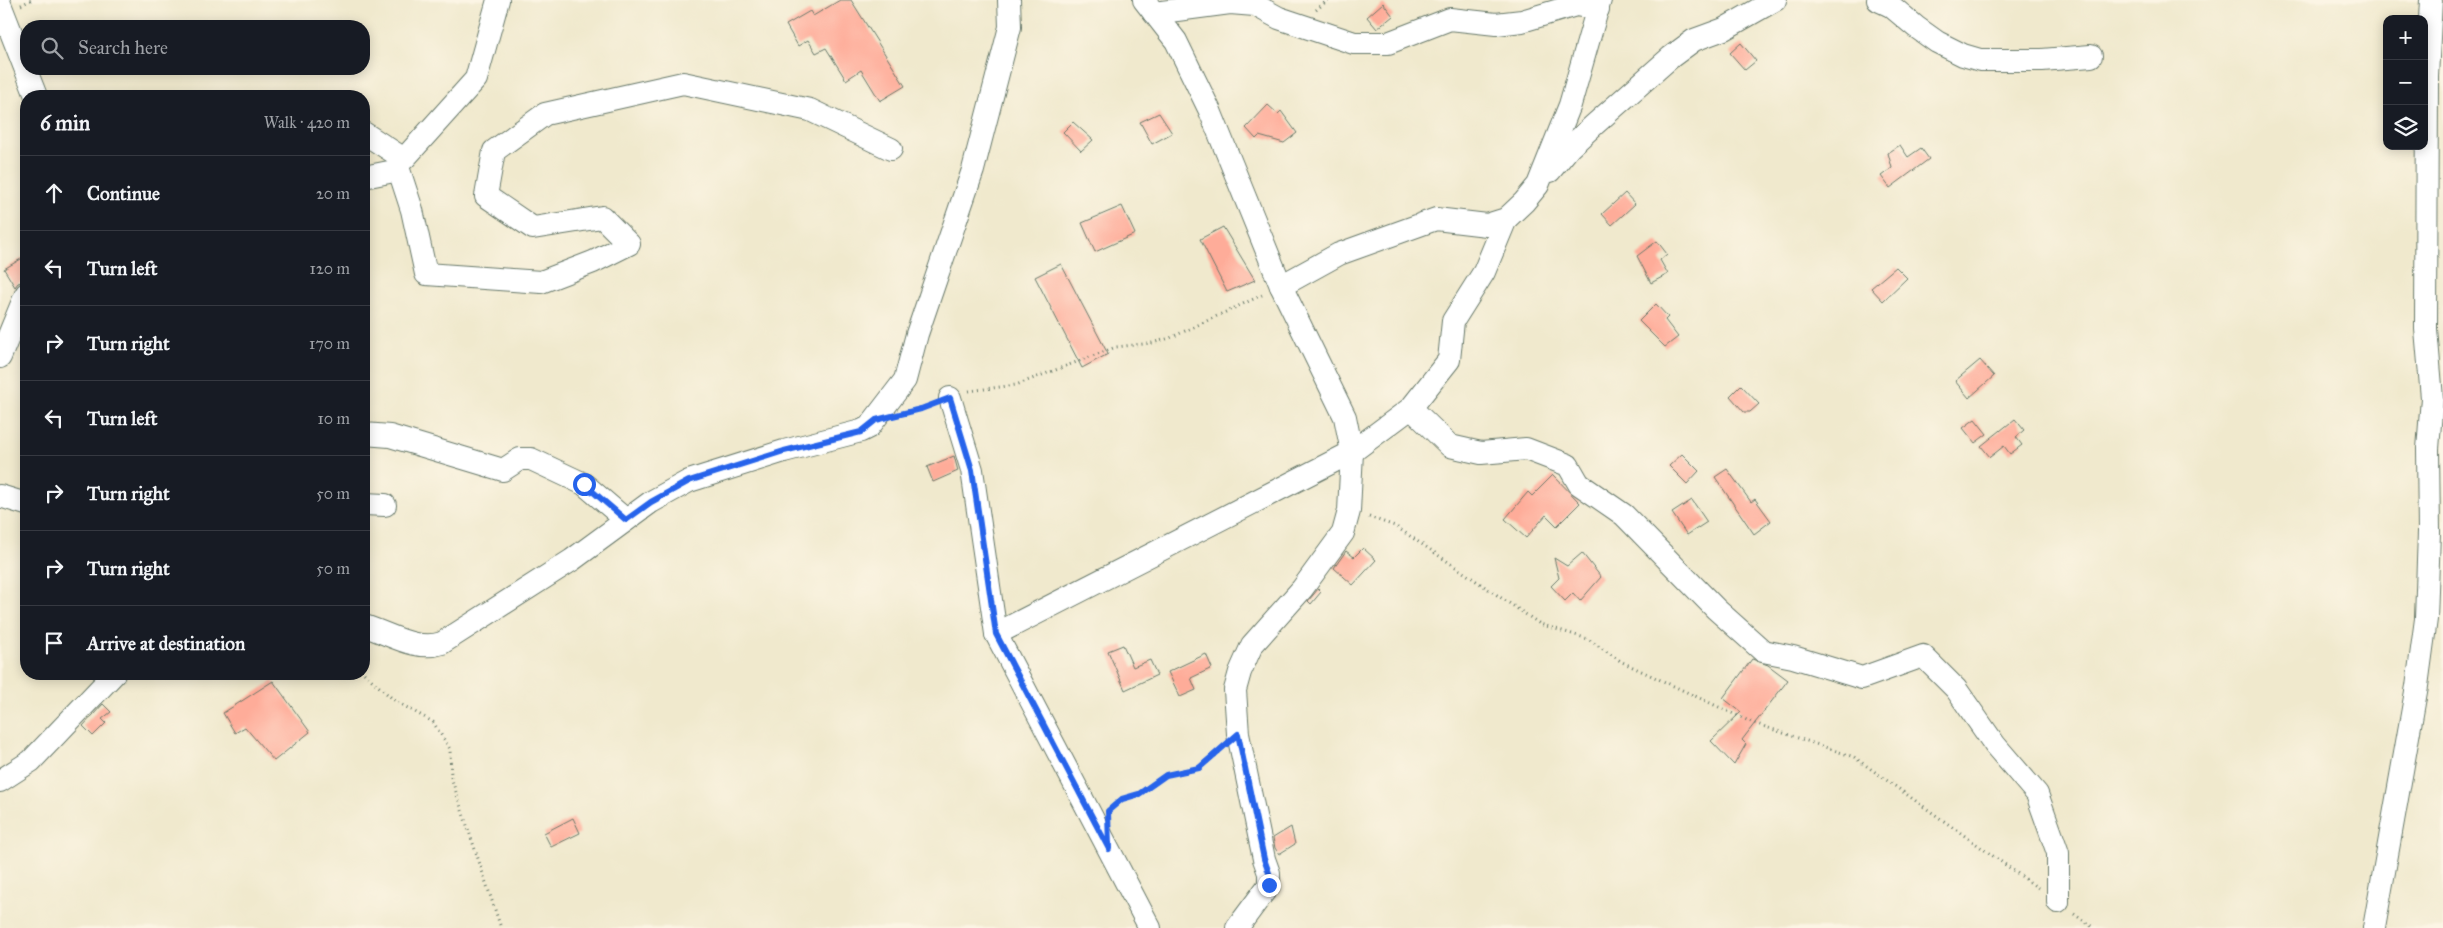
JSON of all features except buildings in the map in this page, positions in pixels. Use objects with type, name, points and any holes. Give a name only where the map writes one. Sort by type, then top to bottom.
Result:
[{"type":"street","points":[[370,137],[404,159],[476,79],[498,0]]},
{"type":"street","points":[[370,628],[419,645],[432,646],[442,643],[572,560],[651,502],[689,481],[784,451],[861,432],[876,420],[905,380],[917,334],[973,170],[1010,28],[1009,0]]},
{"type":"street","points":[[996,634],[1352,452],[1411,408],[1449,360],[1453,321],[1484,272],[1506,219],[1524,202],[1569,148],[1671,57],[1694,40],[1724,29],[1775,0]]},
{"type":"street","points":[[1878,0],[1891,6],[1916,28],[1937,42],[1963,55],[1980,60],[2042,60],[2091,56]]},
{"type":"street","points":[[2374,928],[2417,686],[2426,620],[2429,532],[2428,449],[2432,398],[2426,329],[2427,76],[2431,0]]},
{"type":"street","points":[[1149,7],[1230,3],[1256,5],[1279,18],[1344,42],[1388,43],[1450,19],[1496,24],[1522,22],[1576,4],[1599,4],[1570,105],[1538,185]]},
{"type":"street","points":[[0,4],[20,54]]},
{"type":"street","points":[[1149,7],[1176,41],[1210,111],[1281,286],[1345,417],[1352,452],[1349,511],[1343,533],[1302,589],[1252,645],[1240,672],[1235,690],[1238,734],[1264,859],[1269,873],[1269,885],[1237,928]]},
{"type":"street","points":[[28,75],[34,90]]},
{"type":"street","points":[[370,176],[399,170],[412,210],[426,274],[541,282],[593,262],[629,244],[602,217],[534,228],[486,196],[494,151],[545,114],[682,83],[810,110],[891,149]]},
{"type":"street","points":[[1281,286],[1339,254],[1436,219],[1487,225],[1506,219]]},
{"type":"street","points":[[0,357],[20,309]]},
{"type":"street","points":[[950,398],[972,470],[996,634],[1150,928]]},
{"type":"street","points":[[1411,408],[1450,446],[1481,453],[1526,449],[1568,465],[1579,484],[1624,515],[1716,609],[1762,651],[1793,657],[1862,678],[1923,656],[1956,689],[1995,745],[2037,794],[2058,853],[2058,902]]},
{"type":"street","points":[[370,434],[390,436],[503,470],[520,459],[531,459],[584,484],[626,520]]},
{"type":"street","points":[[0,496],[20,502]]},
{"type":"street","points":[[0,781],[31,761],[108,680]]},
{"type":"path","points":[[876,420],[921,409],[970,390],[1016,385],[1116,347],[1152,343],[1170,338],[1281,286]]},
{"type":"path","points":[[1349,511],[1395,526],[1540,624],[1588,639],[1622,662],[1751,722],[1854,757],[2094,928]]},
{"type":"path","points":[[370,678],[395,701],[434,722],[450,749],[451,777],[501,928]]},
{"type":"path","points":[[1108,811],[1122,799],[1139,794],[1166,775],[1199,768],[1238,734]]},
{"type":"route","points":[[584,484],[626,520],[651,502],[689,481],[784,451],[861,432],[876,420],[921,409],[950,398],[972,470],[996,634],[1109,849],[1108,811],[1122,799],[1139,794],[1166,775],[1199,768],[1222,750],[1238,734],[1264,859],[1269,873],[1269,885]]}]
